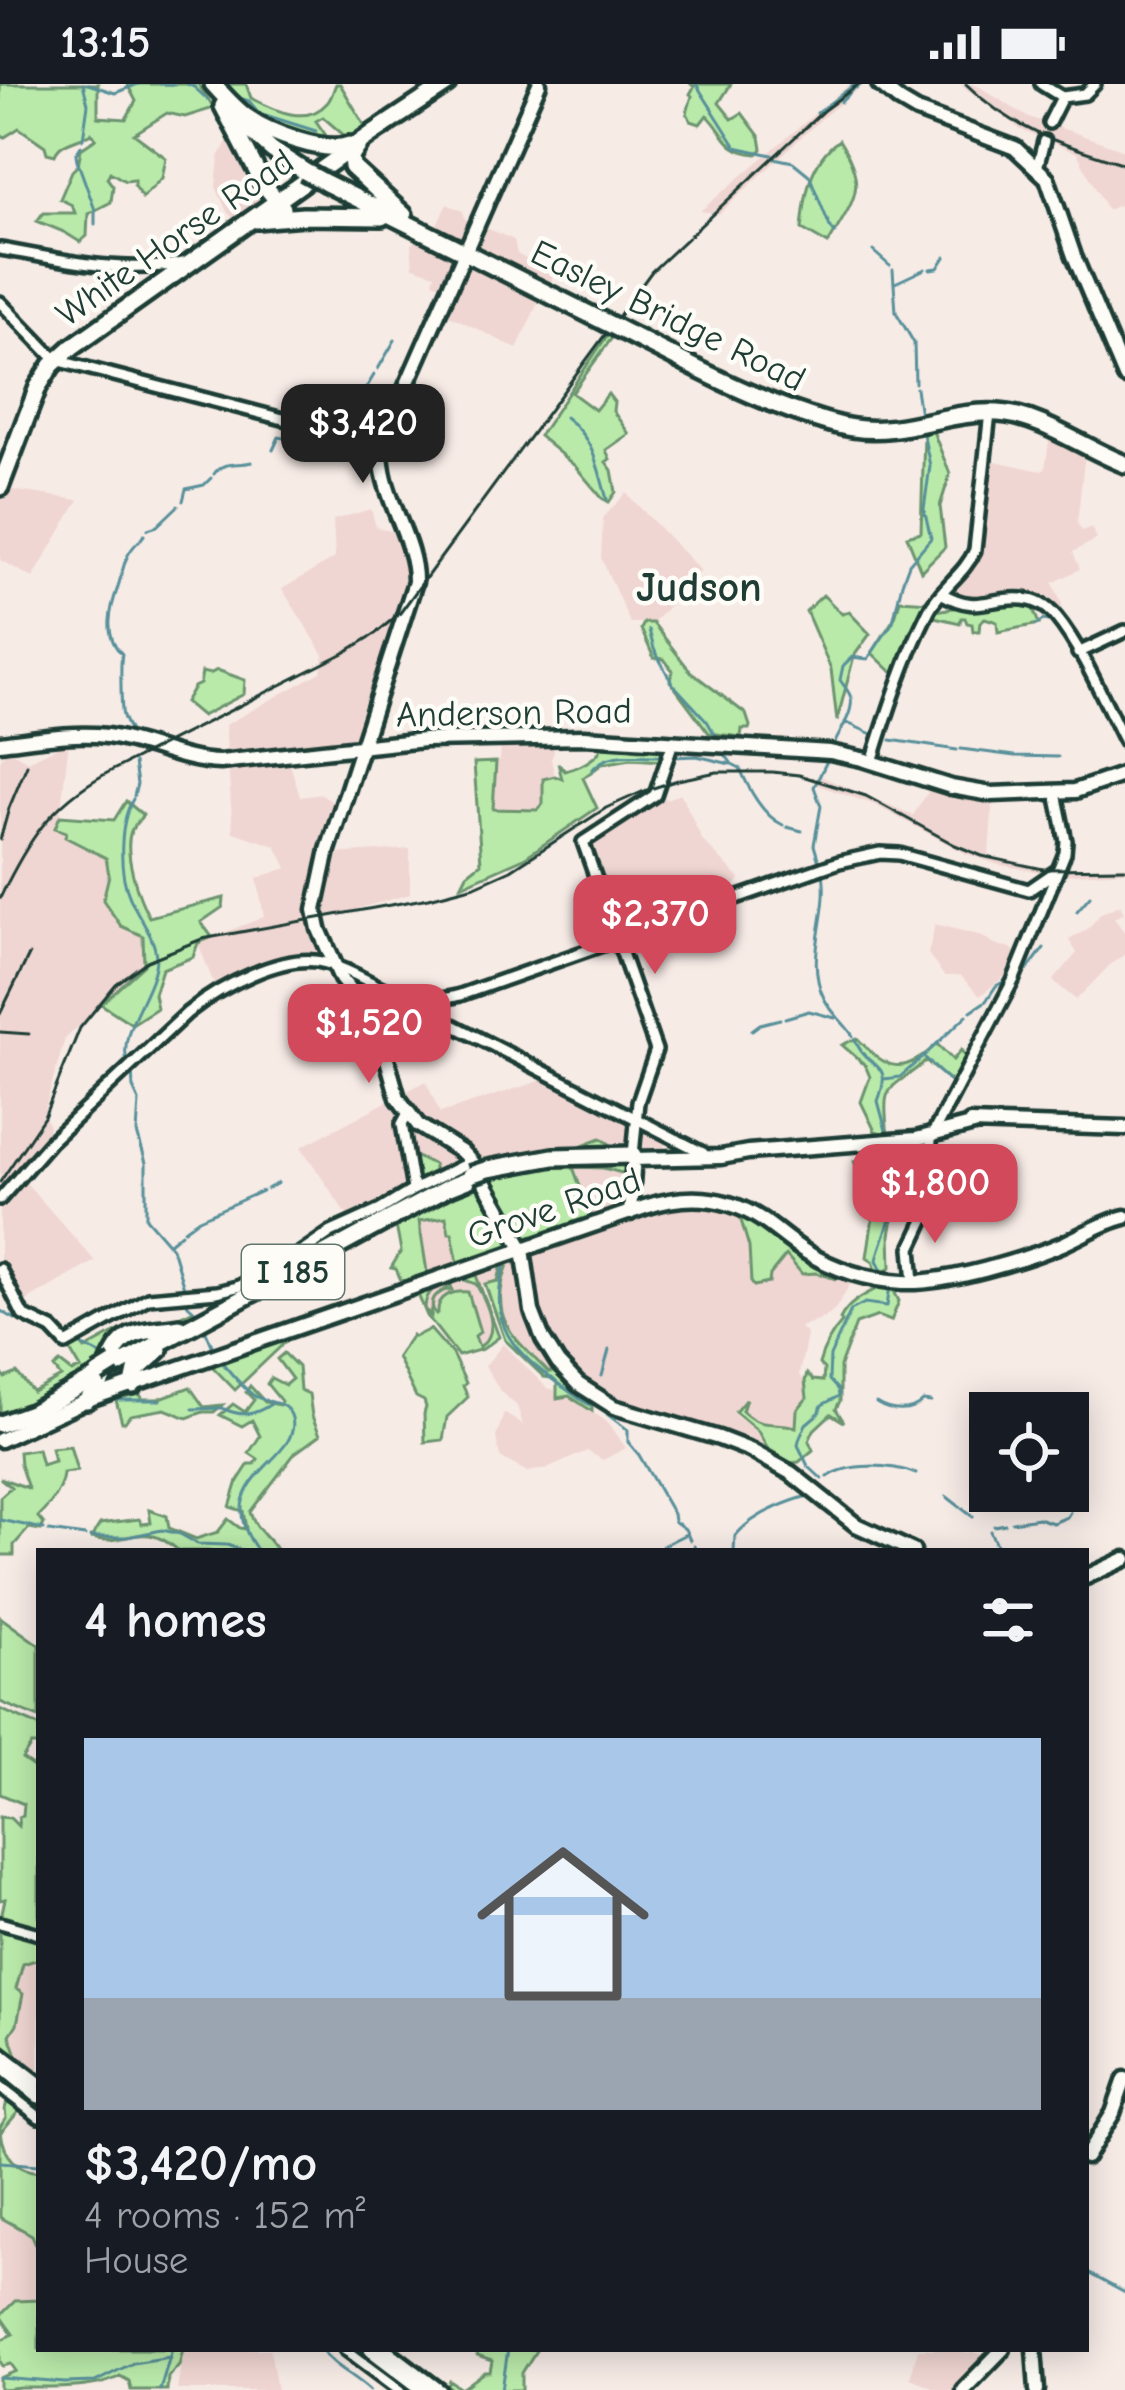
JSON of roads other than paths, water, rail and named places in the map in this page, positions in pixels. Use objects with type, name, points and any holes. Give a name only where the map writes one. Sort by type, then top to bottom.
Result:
[{"type":"highway","points":[[210,84],[252,121],[279,134],[339,148],[364,139]]},
{"type":"highway","points":[[210,84],[305,170],[430,233]]},
{"type":"highway","points":[[210,84],[264,185],[289,213],[302,216]]},
{"type":"highway","name":"White Horse Road","points":[[0,488],[35,400],[58,361],[85,336],[447,84]]},
{"type":"highway","points":[[364,139],[351,164],[376,190]]},
{"type":"highway","points":[[315,144],[430,233]]},
{"type":"highway","points":[[248,223],[302,216],[375,216],[430,233]]},
{"type":"highway","name":"Easley Bridge Road","points":[[430,233],[745,393],[848,428],[908,428],[990,412],[1020,416],[1125,464]]},
{"type":"highway","name":"I 185","points":[[0,1422],[102,1380],[183,1328],[478,1171],[538,1161],[633,1157]]},
{"type":"highway","points":[[137,1380],[183,1328]]},
{"type":"highway","points":[[102,1380],[124,1340],[183,1328]]},
{"type":"highway","points":[[0,2070],[35,2096]]},
{"type":"highway","points":[[371,2352],[416,2390]]},
{"type":"highway","points":[[371,2352],[426,2390]]},
{"type":"main road","points":[[538,84],[385,432],[381,451],[396,516],[414,560],[415,582],[327,853],[316,905],[319,929],[344,986],[376,1024],[405,1117],[478,1171],[522,1250],[532,1311],[558,1363],[581,1387],[614,1407],[754,1446],[856,1525],[906,1548]]},
{"type":"main road","points":[[879,84],[906,106],[1008,145],[1050,184],[1074,256],[1125,377]]},
{"type":"main road","name":"Anderson Road","points":[[0,742],[100,736],[220,762],[429,740],[568,737],[673,742],[817,750],[963,790],[1028,794],[1086,789],[1125,774]]},
{"type":"main road","points":[[633,1157],[910,1138],[940,1127],[974,1124],[1125,1128]]},
{"type":"main road","points":[[633,1157],[736,1153]]},
{"type":"main road","points":[[629,1213],[633,1157]]},
{"type":"main road","name":"Grove Road","points":[[0,1440],[102,1380],[137,1380],[658,1203],[686,1198],[726,1203],[761,1218],[795,1245],[836,1267],[868,1277],[914,1282],[962,1275],[1022,1257],[1125,1217]]},
{"type":"main road","points":[[1089,1576],[1125,1559]]},
{"type":"main road","points":[[1089,2152],[1113,2113],[1125,2079]]},
{"type":"main road","points":[[963,2390],[1000,2352]]},
{"type":"main road","points":[[1032,2352],[1037,2383]]},
{"type":"street","points":[[1041,84],[1058,94],[1082,95],[1095,84]]},
{"type":"street","points":[[1048,123],[1058,94]]},
{"type":"street","points":[[1036,168],[1044,141]]},
{"type":"street","points":[[0,249],[122,269],[184,265]]},
{"type":"street","points":[[0,302],[58,361],[332,432],[381,451]]},
{"type":"street","points":[[872,762],[896,687],[929,610],[965,568],[977,545],[990,412]]},
{"type":"street","points":[[941,593],[972,605],[1016,599],[1034,602],[1057,617],[1125,742]]},
{"type":"street","points":[[1078,653],[1125,631]]},
{"type":"street","points":[[633,1157],[644,1081],[656,1050],[583,842],[656,795],[673,742]]},
{"type":"street","points":[[914,1282],[912,1244],[929,1210],[931,1138],[1011,986],[1058,870],[1066,844],[1056,793]]},
{"type":"street","points":[[402,998],[448,999],[857,857],[890,853],[1029,890],[1058,870]]},
{"type":"street","points":[[0,1199],[39,1154],[195,1007],[290,962],[316,961],[335,967],[703,1153]]},
{"type":"street","points":[[405,1117],[413,1190]]},
{"type":"street","points":[[0,1269],[22,1314],[52,1329],[66,1343],[148,1298],[242,1285],[413,1190],[478,1171]]},
{"type":"street","points":[[0,1923],[36,1933]]},
{"type":"street","points":[[0,2052],[36,2080]]},
{"type":"street","points":[[0,2087],[36,2114]]},
{"type":"street","points":[[349,2352],[400,2390]]},
{"type":"street","points":[[391,2352],[442,2390]]},
{"type":"waterway","points":[[83,84],[88,104],[83,139]]},
{"type":"waterway","points":[[88,84],[115,93],[138,84]]},
{"type":"waterway","points":[[160,84],[174,84]]},
{"type":"waterway","points":[[187,84],[208,100]]},
{"type":"waterway","points":[[696,84],[736,147],[772,155]]},
{"type":"waterway","points":[[852,86],[856,84]]},
{"type":"waterway","points":[[856,88],[862,84]]},
{"type":"waterway","points":[[817,113],[850,88]]},
{"type":"waterway","points":[[841,102],[853,90]]},
{"type":"waterway","points":[[230,95],[249,101],[259,113],[316,131]]},
{"type":"waterway","points":[[81,146],[77,160],[95,210],[95,224]]},
{"type":"waterway","points":[[774,158],[793,162],[809,175]]},
{"type":"waterway","points":[[810,177],[835,233]]},
{"type":"waterway","points":[[873,251],[890,266]]},
{"type":"waterway","points":[[930,269],[938,268],[945,257]]},
{"type":"waterway","points":[[895,283],[925,269]]},
{"type":"waterway","points":[[893,270],[896,312],[914,343],[915,383]]},
{"type":"waterway","points":[[378,369],[395,340]]},
{"type":"waterway","points":[[334,421],[347,420],[374,375]]},
{"type":"waterway","points":[[916,388],[920,415]]},
{"type":"waterway","points":[[565,417],[589,444],[607,499]]},
{"type":"waterway","points":[[273,450],[279,437],[301,442],[312,431]]},
{"type":"waterway","points":[[833,747],[851,704],[840,680],[843,666],[852,657],[868,659],[893,622],[909,564],[931,538],[924,509],[930,466],[923,432]]},
{"type":"waterway","points":[[214,474],[226,465],[252,462]]},
{"type":"waterway","points":[[183,501],[186,489],[211,478]]},
{"type":"waterway","points":[[148,529],[178,506]]},
{"type":"waterway","points":[[141,539],[144,535]]},
{"type":"waterway","points":[[132,735],[122,712],[122,654],[112,639],[110,622],[125,562],[139,541]]},
{"type":"waterway","points":[[1036,625],[1049,621]]},
{"type":"waterway","points":[[649,630],[672,683],[717,738]]},
{"type":"waterway","points":[[845,722],[874,735]]},
{"type":"waterway","points":[[891,740],[957,750]]},
{"type":"waterway","points":[[961,749],[1058,757]]},
{"type":"waterway","points":[[722,750],[740,768],[763,808],[783,825]]},
{"type":"waterway","points":[[592,770],[615,757],[663,756]]},
{"type":"waterway","points":[[672,757],[697,756],[730,764]]},
{"type":"waterway","points":[[819,862],[814,845],[821,806],[814,787],[828,759]]},
{"type":"waterway","points":[[134,763],[134,796]]},
{"type":"waterway","points":[[127,1062],[128,1036],[156,957],[123,875],[123,834],[133,799]]},
{"type":"waterway","points":[[787,827],[802,831]]},
{"type":"waterway","points":[[823,873],[816,967],[827,1003],[853,1036]]},
{"type":"waterway","points":[[1077,911],[1090,896]]},
{"type":"waterway","points":[[1022,973],[1044,948]]},
{"type":"waterway","points":[[971,1011],[1010,978]]},
{"type":"waterway","points":[[785,1018],[809,1011],[835,1018]]},
{"type":"waterway","points":[[928,1052],[967,1015]]},
{"type":"waterway","points":[[752,1030],[780,1019]]},
{"type":"waterway","points":[[855,1039],[881,1071],[878,1101],[887,1134]]},
{"type":"waterway","points":[[884,1079],[900,1077],[926,1054]]},
{"type":"waterway","points":[[924,1057],[953,1085]]},
{"type":"waterway","points":[[132,1070],[139,1101],[137,1133],[146,1163],[146,1218],[172,1248],[185,1291]]},
{"type":"waterway","points":[[883,1273],[877,1260],[901,1188],[889,1147]]},
{"type":"waterway","points":[[267,1189],[278,1183]]},
{"type":"waterway","points":[[933,1190],[997,1191]]},
{"type":"waterway","points":[[184,1230],[262,1191]]},
{"type":"waterway","points":[[898,1192],[913,1192]]},
{"type":"waterway","points":[[168,1244],[181,1233]]},
{"type":"waterway","points":[[505,1264],[499,1305],[509,1336],[530,1361],[591,1405]]},
{"type":"waterway","points":[[822,1479],[808,1466],[799,1440],[822,1405],[839,1396],[829,1380],[830,1356],[851,1310],[865,1303],[887,1306],[890,1286]]},
{"type":"waterway","points":[[186,1299],[197,1313]]},
{"type":"waterway","points":[[1,1311],[15,1319],[20,1316]]},
{"type":"waterway","points":[[55,1327],[72,1338]]},
{"type":"waterway","points":[[205,1329],[214,1350]]},
{"type":"waterway","points":[[78,1343],[106,1358]]},
{"type":"waterway","points":[[602,1376],[609,1350]]},
{"type":"waterway","points":[[220,1360],[253,1395],[281,1405],[292,1418],[284,1447],[248,1489],[242,1506],[244,1526],[256,1548]]},
{"type":"waterway","points":[[118,1400],[160,1400]]},
{"type":"waterway","points":[[876,1403],[900,1410],[931,1402]]},
{"type":"waterway","points":[[224,1409],[249,1414],[271,1404]]},
{"type":"waterway","points":[[193,1409],[222,1408]]},
{"type":"waterway","points":[[607,1414],[628,1430],[628,1442],[690,1540]]},
{"type":"waterway","points":[[828,1477],[870,1466],[916,1474]]},
{"type":"waterway","points":[[734,1548],[735,1536],[751,1522],[811,1495]]},
{"type":"waterway","points":[[946,1496],[973,1517]]},
{"type":"waterway","points":[[1012,1522],[1038,1518],[1053,1523],[1070,1512]]},
{"type":"waterway","points":[[0,1520],[44,1529]]},
{"type":"waterway","points":[[994,1526],[1005,1524]]},
{"type":"waterway","points":[[90,1537],[162,1530],[198,1544],[236,1548]]},
{"type":"waterway","points":[[49,1531],[85,1536]]},
{"type":"waterway","points":[[990,1531],[998,1548]]},
{"type":"waterway","points":[[662,1546],[686,1534]]},
{"type":"waterway","points":[[0,2162],[36,2165]]},
{"type":"waterway","points":[[1089,2274],[1125,2293]]},
{"type":"waterway","points":[[160,2390],[171,2352]]},
{"type":"waterway","points":[[324,2352],[370,2390]]},
{"type":"waterway","points":[[502,2390],[508,2352]]},
{"type":"waterway","points":[[0,2378],[95,2382],[133,2363],[170,2357]]},
{"type":"railway","points":[[0,898],[42,826],[87,785],[344,653],[400,613],[652,271],[824,110],[859,84]]},
{"type":"railway","points":[[966,84],[1021,125],[1125,164]]},
{"type":"railway","points":[[0,840],[27,765]]},
{"type":"railway","points":[[0,1182],[44,1117],[80,1028],[116,984],[147,961],[202,939],[475,886],[511,870],[606,808],[678,780],[717,772],[799,775],[866,796],[982,856],[1043,869],[1125,868]]},
{"type":"railway","points":[[0,1014],[29,955]]},
{"type":"railway","points":[[0,1032],[29,1034]]},
{"type":"district","name":"Judson","points":[[699,587]]}]
